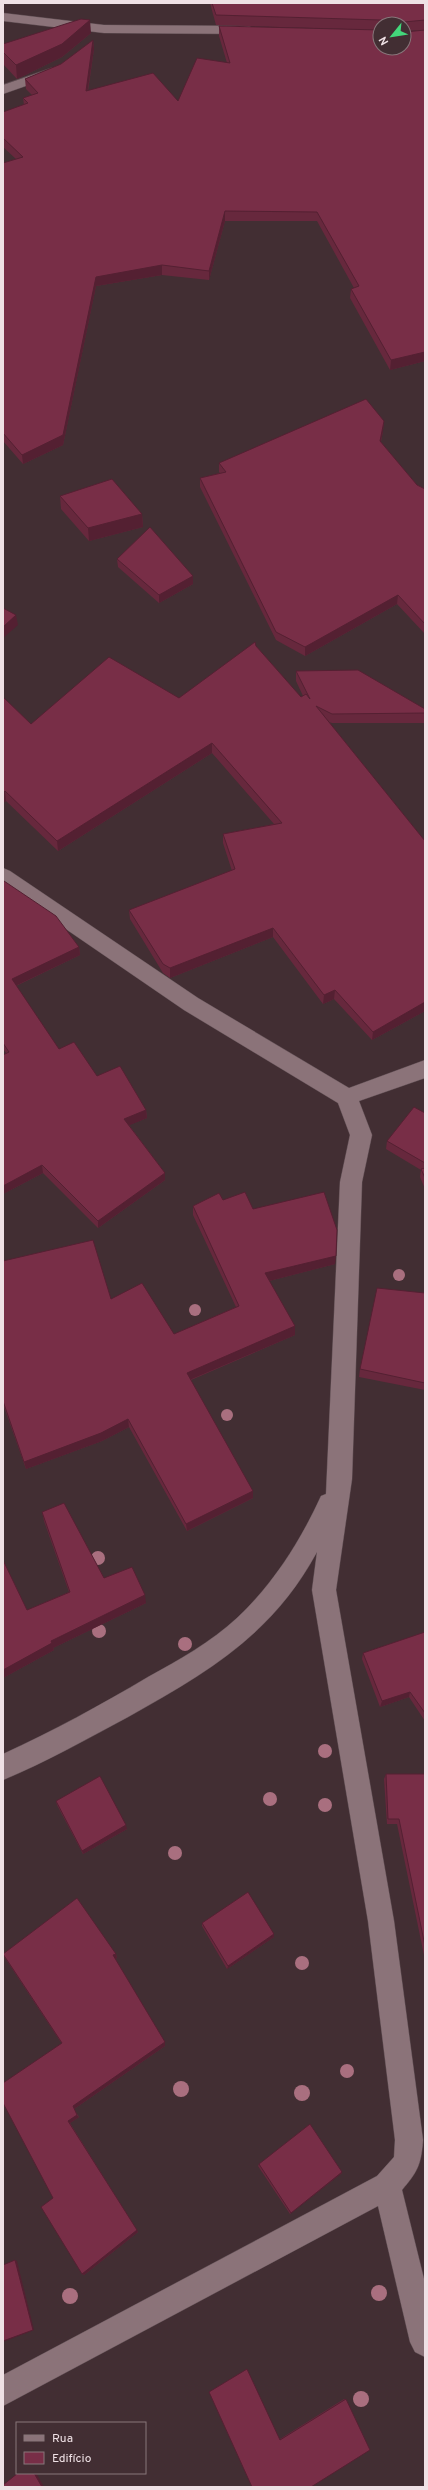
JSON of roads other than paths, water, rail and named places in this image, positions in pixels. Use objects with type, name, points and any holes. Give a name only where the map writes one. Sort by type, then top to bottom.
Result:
[{"type":"street","points":[[3,17],[104,29],[260,30]]},
{"type":"street","points":[[95,40],[104,29]]},
{"type":"street","points":[[3,90],[32,81],[66,66]]},
{"type":"street","points":[[3,876],[184,1000],[347,1097],[361,1136],[351,1182],[340,1479],[324,1590],[381,1921],[409,2140],[407,2163],[387,2186],[3,2391]]},
{"type":"street","points":[[347,1097],[425,1070]]},
{"type":"street","points":[[3,1767],[63,1740],[160,1685],[205,1658],[254,1618],[293,1572],[317,1533],[340,1479]]},
{"type":"street","points":[[387,2186],[425,2342]]}]
